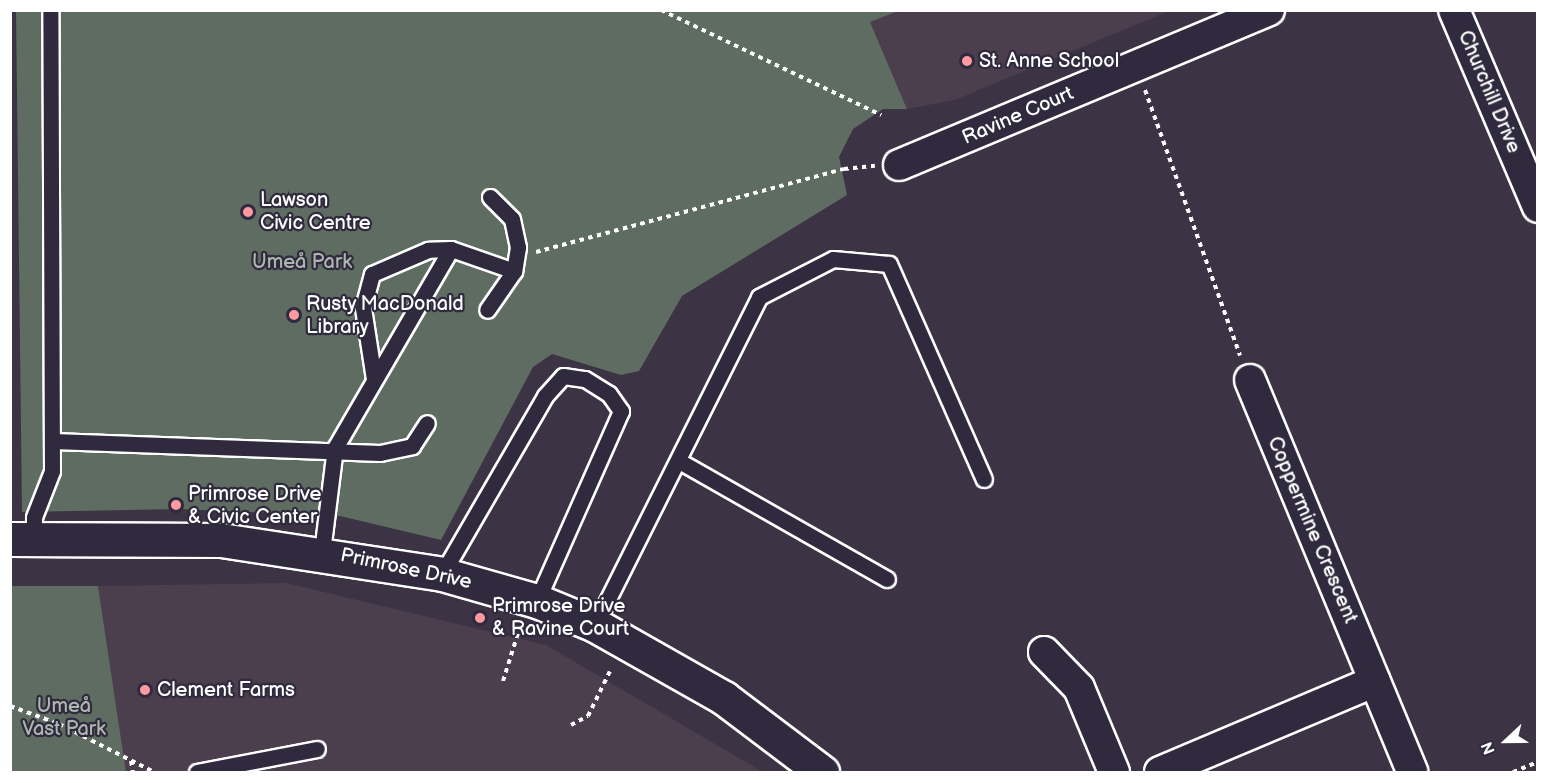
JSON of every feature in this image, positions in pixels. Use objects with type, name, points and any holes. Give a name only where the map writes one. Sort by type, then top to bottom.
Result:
[{"type":"street","name":"Ravine Court","points":[[899,165],[1269,10]]},
{"type":"street","name":"Churchill Drive","points":[[1454,10],[1538,207]]},
{"type":"street","name":"Coppermine Crescent","points":[[1250,380],[1412,772]]},
{"type":"street","name":"Primrose Drive","points":[[22,539],[221,540],[322,552],[442,574],[537,601],[595,625],[724,698],[822,772]]},
{"type":"street","points":[[1044,652],[1079,688],[1114,772]]},
{"type":"street","points":[[1160,772],[1375,681]]},
{"type":"lane","points":[[22,539],[34,517],[52,471],[50,10]]},
{"type":"lane","points":[[487,310],[514,271],[518,247],[512,219],[490,197]]},
{"type":"lane","points":[[374,380],[363,308],[372,274],[428,250],[452,249],[514,271]]},
{"type":"lane","points":[[322,552],[335,448],[452,249]]},
{"type":"lane","points":[[595,625],[759,297],[833,259],[889,264],[984,479]]},
{"type":"lane","points":[[442,574],[545,396],[563,376],[585,379],[609,394],[621,411],[537,601]]},
{"type":"lane","points":[[53,441],[335,448],[381,453],[412,446],[427,423]]},
{"type":"lane","points":[[679,461],[887,579]]},
{"type":"lane","points":[[197,772],[318,749]]},
{"type":"path","points":[[661,10],[881,115]]},
{"type":"path","points":[[1144,87],[1229,328]]},
{"type":"path","points":[[518,247],[536,252],[599,238],[844,168]]},
{"type":"path","points":[[503,681],[519,630]]},
{"type":"path","points":[[572,725],[588,716],[610,670]]},
{"type":"path","points":[[10,706],[154,772]]},
{"type":"path","points":[[131,761],[133,772]]},
{"type":"path","points":[[1513,772],[1538,762]]},
{"type":"shaded area","name":"St. Anne School","points":[[898,10],[1169,11],[955,100],[907,109],[870,22]]},
{"type":"shaded area","points":[[286,583],[546,645],[763,772],[126,772],[98,586]]},
{"type":"green space","name":"Umeå Park","points":[[16,11],[898,11],[870,22],[907,109],[883,109],[853,129],[839,157],[847,195],[682,296],[639,371],[621,375],[552,354],[533,367],[441,540],[340,516],[179,509],[22,512]]},
{"type":"green space","name":"Umeå Vast Park","points":[[11,586],[98,586],[126,772],[11,772]]},
{"type":"place","name":"St. Anne School","points":[[967,61]]},
{"type":"place","name":"Lawson Civic Centre","points":[[248,212]]},
{"type":"place","name":"Rusty MacDonald Library","points":[[294,315]]},
{"type":"place","name":"Primrose Drive & Civic Center","points":[[176,505]]},
{"type":"place","name":"Primrose Drive & Ravine Court","points":[[480,618]]},
{"type":"place","name":"Clement Farms","points":[[145,690]]}]
